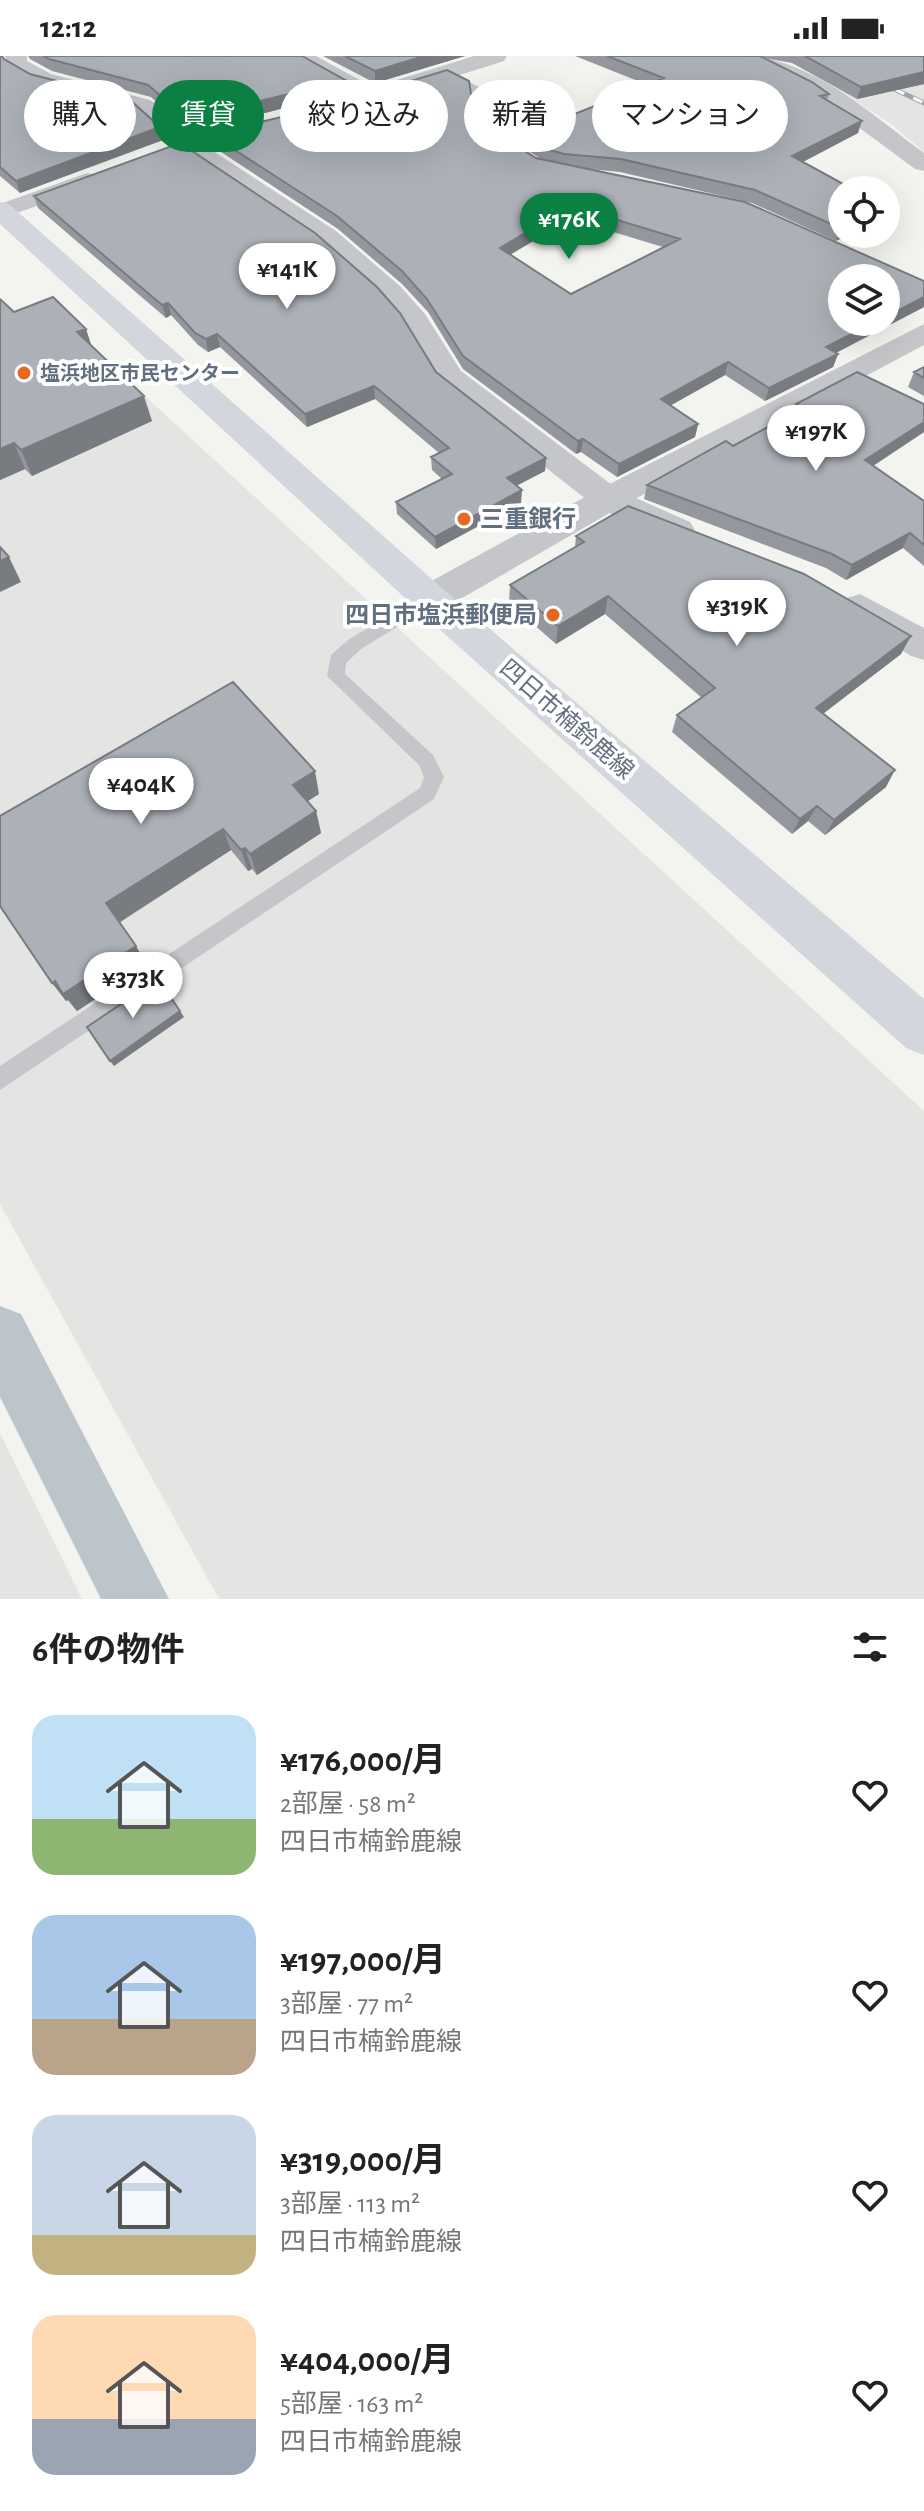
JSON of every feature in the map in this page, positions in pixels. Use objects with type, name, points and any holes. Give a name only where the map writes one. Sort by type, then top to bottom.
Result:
[{"type":"main road","name":"四日市楠鈴鹿線","points":[[3,216],[430,599],[924,1031]]},
{"type":"street","points":[[16,56],[17,64],[43,79],[142,105],[152,114]]},
{"type":"street","points":[[299,56],[346,80]]},
{"type":"street","points":[[421,80],[496,56]]},
{"type":"street","points":[[752,56],[819,87],[924,164]]},
{"type":"street","points":[[157,154],[162,152]]},
{"type":"street","points":[[199,152],[327,237],[390,292],[415,320],[449,377],[608,499],[710,542]]},
{"type":"street","points":[[3,216],[114,170]]},
{"type":"street","points":[[430,599],[608,499],[924,333]]},
{"type":"street","points":[[850,371],[887,390]]},
{"type":"street","points":[[835,592],[924,646]]},
{"type":"lane","points":[[445,73],[464,83]]},
{"type":"lane","points":[[0,1079],[427,793],[434,777],[426,760],[336,676],[337,660],[355,644],[430,599]]},
{"type":"shaded area","points":[[798,56],[924,56],[924,152],[891,124],[839,90]]},
{"type":"shaded area","points":[[99,354],[924,1111],[924,1599],[219,1599],[0,1204],[0,395]]},
{"type":"shaded area","points":[[0,1433],[82,1599],[0,1599]]},
{"type":"building","points":[[2,56],[30,74],[53,80],[24,80],[24,152],[93,152],[16,181],[0,167]]},
{"type":"building","points":[[43,56],[302,56],[345,80],[280,80],[280,96],[264,100],[264,80],[152,80],[152,88],[136,80]]},
{"type":"building","points":[[345,56],[424,56],[375,71]]},
{"type":"building","points":[[607,56],[760,56],[812,82],[829,94],[820,96],[862,121],[792,156],[828,176],[828,223],[755,190],[621,159],[557,152],[576,152],[576,114],[592,107],[592,152],[788,152],[788,80],[659,80],[664,78]]},
{"type":"building","points":[[805,56],[924,56],[924,72],[861,87]]},
{"type":"building","points":[[447,70],[467,80],[464,80],[464,152],[527,152],[536,158],[745,202],[828,239],[828,248],[849,248],[885,264],[828,264],[828,336],[848,336],[826,347],[838,354],[769,388],[728,362],[661,399],[698,424],[619,464],[583,439],[578,441],[463,356],[427,299],[402,271],[337,216],[238,152],[264,152],[264,121],[280,117],[280,152],[448,152],[448,80],[414,80]],"holes":[[[571,206],[680,239],[571,294],[500,248]]]},
{"type":"building","points":[[136,105],[152,120],[152,130],[136,136]]},
{"type":"building","points":[[155,152],[194,152],[315,233],[377,287],[400,313],[436,372],[546,458],[507,478],[522,490],[435,537],[396,502],[452,474],[431,457],[449,448],[374,386],[305,414],[217,334],[206,339],[195,333],[168,303],[162,305],[34,196]]},
{"type":"building","points":[[900,270],[924,281],[924,297],[900,310]]},
{"type":"building","points":[[53,297],[86,329],[77,332],[144,396],[21,450],[14,443],[0,449],[0,299],[14,312]]},
{"type":"building","points":[[924,367],[924,378],[914,372]]},
{"type":"building","points":[[857,372],[924,404],[924,422],[865,460],[924,501],[924,545],[910,533],[852,565],[832,554],[647,485],[726,441],[733,446],[803,408],[796,404]]},
{"type":"building","points":[[628,506],[804,574],[911,636],[816,708],[895,770],[834,820],[817,806],[800,819],[677,715],[715,688],[608,596],[558,626],[510,585],[584,542],[576,536]]},
{"type":"building","points":[[0,547],[9,557],[0,561]]},
{"type":"building","points":[[233,682],[315,771],[293,785],[316,811],[250,854],[245,848],[241,850],[223,829],[106,903],[136,946],[63,994],[55,981],[52,983],[0,906],[0,816]]},
{"type":"building","points":[[158,979],[180,1011],[110,1061],[87,1027]]},
{"type":"waterway","points":[[0,1335],[136,1599]]},
{"type":"railway","points":[[877,81],[924,103]]},
{"type":"place","name":"塩浜地区市民センター","points":[[24,373]]},
{"type":"place","name":"三重銀行","points":[[464,519]]},
{"type":"place","name":"四日市塩浜郵便局","points":[[553,615]]}]
